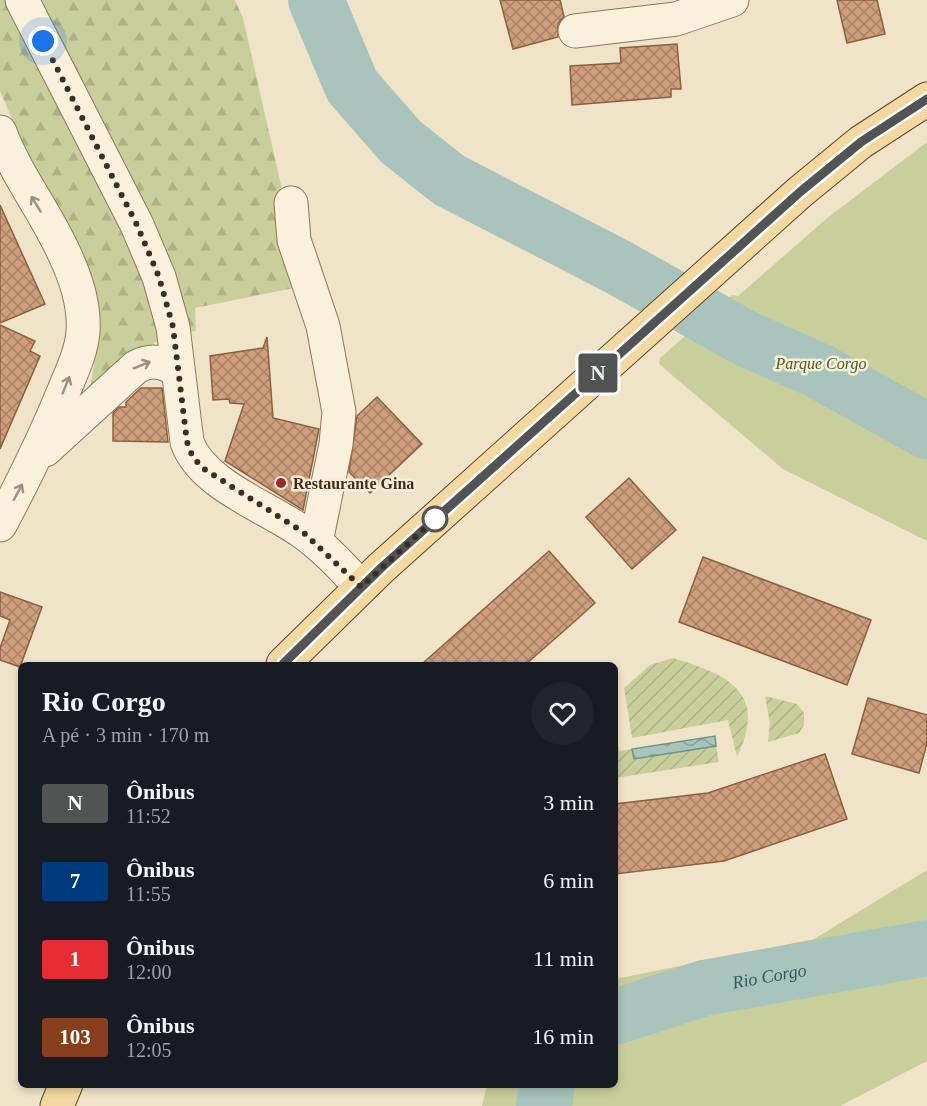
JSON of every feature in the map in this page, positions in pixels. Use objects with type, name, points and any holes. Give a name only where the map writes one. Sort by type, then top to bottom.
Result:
[{"type":"main road","points":[[285,662],[361,587],[831,165],[885,124],[927,99]]},
{"type":"main road","points":[[57,1106],[64,1088]]},
{"type":"street","points":[[22,0],[152,259],[170,312],[187,442],[192,455],[201,467],[316,542],[361,587]]},
{"type":"street","points":[[575,31],[614,13],[676,19],[732,0]]},
{"type":"street","points":[[0,132],[18,171],[63,250],[83,309],[83,333],[79,354],[36,459],[0,525]]},
{"type":"street","points":[[291,203],[294,240],[323,326],[339,411],[336,444],[316,542]]},
{"type":"street","points":[[36,459],[136,367],[155,361],[167,364],[178,371]]},
{"type":"green space","points":[[0,0],[235,0],[243,18],[304,286],[195,308],[196,331],[161,338],[90,390],[95,357],[53,216],[0,91]]},
{"type":"green space","name":"Parque Corgo","points":[[927,142],[927,541],[783,469],[659,364],[660,358],[732,295],[738,296],[826,219]]},
{"type":"green space","points":[[673,658],[711,672],[738,690],[745,702],[748,716],[745,735],[737,757],[728,720],[632,738],[624,688],[650,665]]},
{"type":"green space","points":[[765,696],[797,704],[804,713],[804,725],[799,733],[768,742],[770,723]]},
{"type":"green space","points":[[618,746],[619,751],[632,749],[634,759],[716,746],[719,762],[618,778]]},
{"type":"green space","points":[[927,870],[927,1061],[840,1106],[482,1106],[486,1088],[618,1088],[618,978],[814,939]]},
{"type":"water","points":[[715,736],[716,746],[634,759],[632,749]]},
{"type":"building","points":[[500,0],[560,0],[564,16],[558,24],[558,37],[513,49]]},
{"type":"building","points":[[837,0],[877,0],[885,34],[847,43]]},
{"type":"building","points":[[677,44],[681,89],[671,89],[671,97],[572,105],[570,66],[621,63],[620,48]]},
{"type":"building","points":[[0,205],[45,304],[0,323]]},
{"type":"building","points":[[0,325],[35,341],[30,351],[40,356],[0,449]]},
{"type":"building","points":[[267,337],[273,418],[319,429],[303,510],[225,461],[244,404],[230,403],[229,399],[213,400],[210,356],[263,348]]},
{"type":"building","points":[[141,388],[162,388],[168,442],[113,441],[113,413],[119,407],[126,407],[126,402]]},
{"type":"building","points":[[377,397],[422,444],[370,493],[349,472],[357,416]]},
{"type":"building","points":[[629,478],[676,530],[632,569],[586,517]]},
{"type":"building","points":[[549,551],[595,603],[528,662],[424,662]]},
{"type":"building","points":[[703,557],[871,620],[847,685],[679,622]]},
{"type":"building","points":[[0,592],[42,607],[22,662],[18,662],[18,666],[0,660],[0,648],[10,620],[0,616]]},
{"type":"building","points":[[868,698],[927,715],[927,743],[919,773],[852,754]]},
{"type":"building","points":[[825,754],[847,819],[724,861],[618,874],[618,804],[708,793]]},
{"type":"waterway","name":"Rio Corgo","points":[[316,0],[352,86],[401,142],[449,180],[616,266],[745,338],[819,371],[927,431]]},
{"type":"waterway","name":"Rio Corgo","points":[[618,1016],[704,988],[927,948]]},
{"type":"waterway","name":"Rio Corgo","points":[[544,1106],[546,1088]]},
{"type":"bus line","name":"N","points":[[285,662],[381,568],[800,192],[861,142],[927,99]]},
{"type":"place","name":"Restaurante Gina","points":[[281,483]]},
{"type":"route","points":[[43,41],[137,225],[159,277],[173,327],[187,442],[192,455],[201,467],[303,532],[361,587],[435,519]]}]
